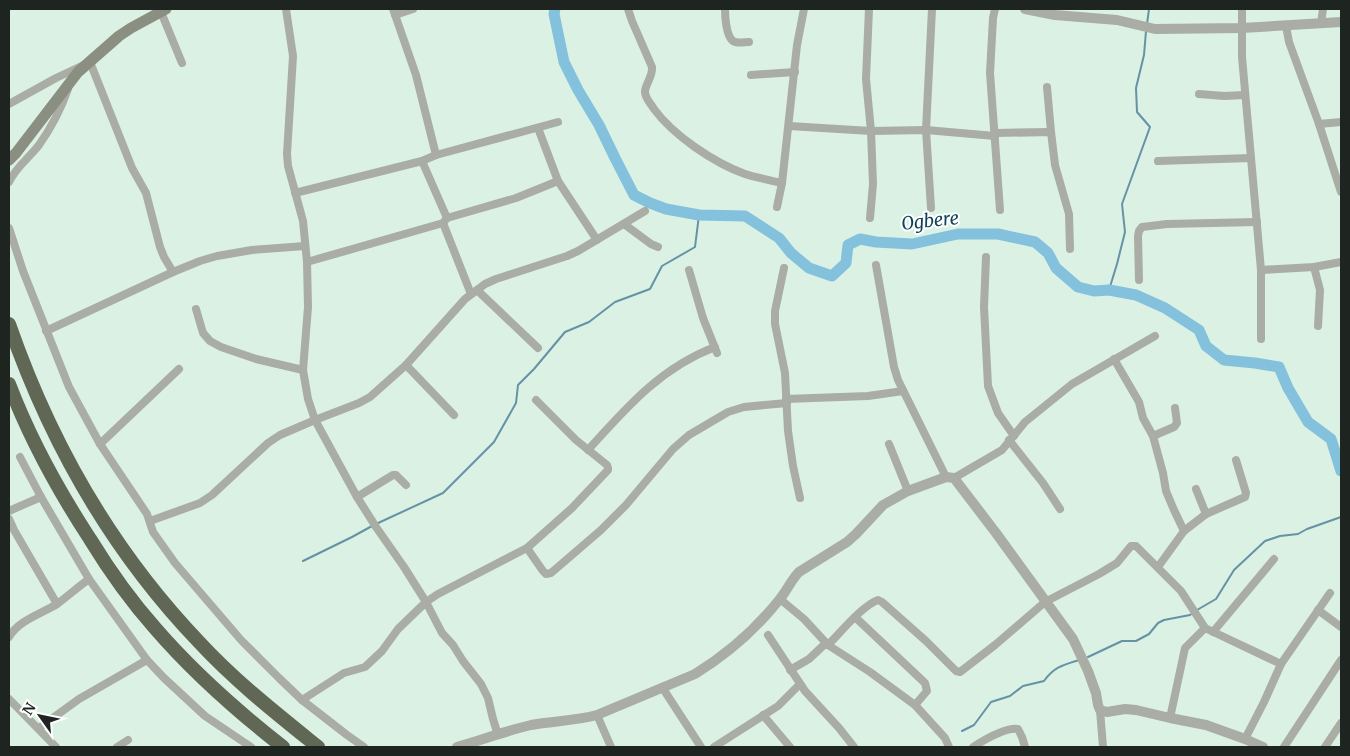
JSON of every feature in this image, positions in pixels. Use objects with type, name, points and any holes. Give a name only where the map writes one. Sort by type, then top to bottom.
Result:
[{"type":"highway","points":[[9,324],[44,412],[64,453],[95,507],[126,554],[157,595],[200,643],[275,713],[318,747]]},
{"type":"highway","points":[[9,384],[21,416],[40,456],[62,495],[107,566],[127,593],[154,628],[184,660],[223,698],[282,747]]},
{"type":"main road","points":[[9,160],[72,78],[125,32],[164,10]]},
{"type":"street","points":[[286,9],[293,56],[287,154],[288,166],[303,221],[307,262],[308,307],[303,370],[308,399],[315,420],[374,525],[396,554],[426,602],[442,633],[482,684],[488,698],[492,719],[498,735]]},
{"type":"street","points":[[413,9],[394,12],[416,75],[436,156]]},
{"type":"street","points":[[628,9],[652,67],[652,73],[645,93],[658,114],[683,138],[704,153],[745,174],[782,183]]},
{"type":"street","points":[[725,9],[728,35],[731,40],[749,42]]},
{"type":"street","points":[[777,207],[782,183],[798,38],[804,9]]},
{"type":"street","points":[[869,9],[866,79],[871,131],[873,184],[870,218]]},
{"type":"street","points":[[931,208],[926,130],[932,9]]},
{"type":"street","points":[[995,9],[990,73],[1000,210]]},
{"type":"street","points":[[1025,9],[1055,15],[1117,20],[1155,29],[1242,28],[1341,22]]},
{"type":"street","points":[[1242,9],[1242,57],[1262,270],[1261,339]]},
{"type":"street","points":[[1321,23],[1323,9]]},
{"type":"street","points":[[164,10],[182,63]]},
{"type":"street","points":[[1286,26],[1289,42],[1341,192]]},
{"type":"street","points":[[9,104],[90,62],[132,168],[146,193],[160,247],[173,272]]},
{"type":"street","points":[[751,75],[795,72]]},
{"type":"street","points":[[9,182],[16,170],[38,146],[63,103],[72,78]]},
{"type":"street","points":[[1047,87],[1055,165],[1069,214],[1070,248]]},
{"type":"street","points":[[1199,94],[1245,95]]},
{"type":"street","points":[[296,193],[422,161],[558,122]]},
{"type":"street","points":[[1319,124],[1341,122]]},
{"type":"street","points":[[789,126],[871,131],[926,130],[995,135],[1051,132]]},
{"type":"street","points":[[538,128],[558,181],[597,240]]},
{"type":"street","points":[[1158,161],[1251,158]]},
{"type":"street","points":[[422,161],[474,292],[538,348]]},
{"type":"street","points":[[307,262],[516,198],[558,181]]},
{"type":"street","points":[[150,521],[200,503],[212,495],[268,443],[280,436],[370,397],[406,365],[474,292],[496,279],[566,256],[646,211]]},
{"type":"street","points":[[1140,280],[1138,236],[1142,227],[1167,224],[1257,222]]},
{"type":"street","points":[[624,224],[658,247]]},
{"type":"street","points":[[9,228],[23,271],[69,387],[100,444],[124,478],[150,521],[153,532],[175,563],[241,640],[302,700],[347,736],[364,747]]},
{"type":"street","points":[[46,331],[200,261],[252,250],[305,246]]},
{"type":"street","points":[[986,257],[984,307],[988,386],[1011,438],[1060,509]]},
{"type":"street","points":[[1262,270],[1314,267],[1341,262]]},
{"type":"street","points":[[876,265],[894,367],[903,391],[950,477],[996,532],[1073,639],[1096,693],[1100,710],[1103,747]]},
{"type":"street","points":[[1314,267],[1320,290],[1318,326]]},
{"type":"street","points":[[784,268],[776,301],[775,324],[784,364],[788,431],[800,498]]},
{"type":"street","points":[[588,450],[639,395],[684,362],[716,350],[702,318],[689,270]]},
{"type":"street","points":[[196,309],[203,333],[210,341],[256,359],[303,370]]},
{"type":"street","points":[[457,747],[546,722],[597,715],[695,674],[708,666],[746,635],[780,599],[793,578],[847,542],[883,505],[908,491],[950,477],[1002,450],[1025,422],[1072,384],[1155,336]]},
{"type":"street","points":[[1114,359],[1139,402],[1153,436],[1166,491],[1184,531]]},
{"type":"street","points":[[406,365],[454,416]]},
{"type":"street","points":[[100,444],[179,369]]},
{"type":"street","points":[[527,548],[543,571],[546,574],[550,573],[601,530],[626,505],[673,449],[689,434],[728,412],[744,407],[786,401],[868,396],[903,391]]},
{"type":"street","points":[[302,700],[344,673],[365,667],[382,651],[398,629],[426,602],[527,548],[572,508],[608,470],[607,465],[576,440],[536,400]]},
{"type":"street","points":[[1153,436],[1174,427],[1177,423],[1175,408]]},
{"type":"street","points":[[890,444],[908,491]]},
{"type":"street","points":[[20,457],[89,579],[147,660],[204,716],[251,747]]},
{"type":"street","points":[[1158,567],[1184,531],[1206,514],[1242,500],[1245,497],[1246,493],[1236,460]]},
{"type":"street","points":[[357,497],[393,475],[396,475],[406,485]]},
{"type":"street","points":[[1196,488],[1206,514]]},
{"type":"street","points":[[9,511],[41,497]]},
{"type":"street","points":[[9,519],[11,532],[57,604]]},
{"type":"street","points":[[790,670],[809,659],[855,617],[878,600],[926,641],[956,671],[960,672],[1046,602],[1117,563],[1131,546],[1136,546],[1181,591],[1205,628],[1281,664]]},
{"type":"street","points":[[1213,632],[1274,559]]},
{"type":"street","points":[[9,637],[20,625],[57,604],[89,579]]},
{"type":"street","points":[[1245,739],[1281,664],[1330,593]]},
{"type":"street","points":[[780,599],[804,619],[827,644],[915,705],[945,738],[949,747]]},
{"type":"street","points":[[1318,610],[1341,627]]},
{"type":"street","points":[[855,617],[925,683],[926,691],[915,705]]},
{"type":"street","points":[[1170,718],[1185,648],[1205,628]]},
{"type":"street","points":[[768,635],[800,684],[854,747]]},
{"type":"street","points":[[39,728],[79,698],[147,660]]},
{"type":"street","points":[[1284,747],[1341,660]]},
{"type":"street","points":[[714,747],[783,702],[800,684]]},
{"type":"street","points":[[662,687],[702,747]]},
{"type":"street","points":[[9,699],[56,747]]},
{"type":"street","points":[[1100,710],[1107,712],[1125,709],[1206,725],[1263,747]]},
{"type":"street","points":[[597,715],[611,747]]},
{"type":"street","points":[[764,715],[790,747]]},
{"type":"street","points":[[1325,747],[1341,723]]},
{"type":"street","points":[[973,747],[1012,728],[1018,729],[1025,747]]},
{"type":"street","points":[[117,747],[128,740]]},
{"type":"waterway","name":"Ogbere","points":[[555,9],[554,14],[564,62],[599,125],[634,195],[666,209],[699,215],[745,216],[779,238],[791,253],[809,268],[832,276],[846,263],[848,245],[860,239],[912,244],[958,234],[998,234],[1035,242],[1048,253],[1056,268],[1078,287],[1094,291],[1109,290],[1136,295],[1165,308],[1199,330],[1206,346],[1224,360],[1279,367],[1288,388],[1308,422],[1331,439],[1341,471]]},
{"type":"waterway","points":[[1147,24],[1149,9]]},
{"type":"waterway","points":[[1109,290],[1125,232],[1122,204],[1150,127],[1137,112],[1136,88],[1144,55],[1146,31]]},
{"type":"waterway","points":[[376,524],[443,493],[494,442],[516,403],[518,385],[565,332],[589,322],[615,302],[650,289],[662,266],[695,247],[699,215]]},
{"type":"waterway","points":[[1197,610],[1216,599],[1234,570],[1265,541],[1280,536],[1298,534],[1341,517]]},
{"type":"waterway","points":[[303,561],[372,526]]},
{"type":"waterway","points":[[1088,657],[1122,641],[1136,641],[1149,634],[1158,623],[1164,620],[1193,613]]},
{"type":"waterway","points":[[962,731],[974,725],[991,702],[1010,696],[1023,686],[1044,681],[1055,670],[1079,660]]}]
